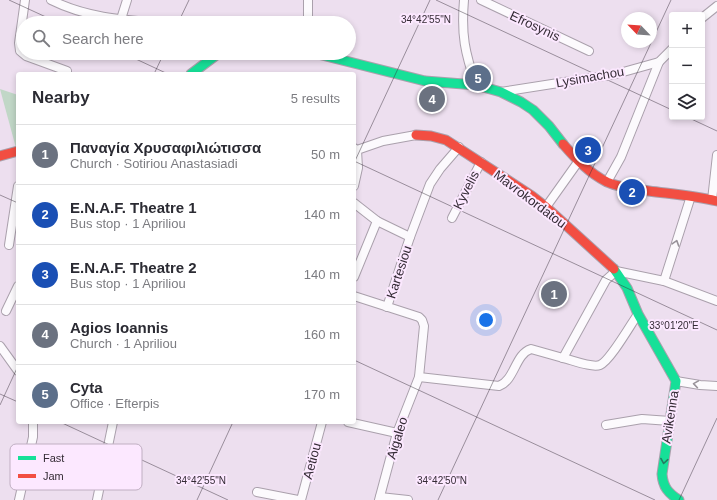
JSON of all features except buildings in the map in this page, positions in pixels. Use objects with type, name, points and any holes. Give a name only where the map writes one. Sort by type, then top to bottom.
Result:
[{"type":"street","points":[[23,16],[26,0]]},
{"type":"street","points":[[51,0],[84,14],[96,16]]},
{"type":"street","points":[[121,16],[126,0]]},
{"type":"street","points":[[308,0],[308,16]]},
{"type":"street","points":[[464,0],[462,20],[464,42],[476,85]]},
{"type":"street","name":"Efrosynis","points":[[482,0],[589,51]]},
{"type":"street","points":[[705,16],[717,6]]},
{"type":"street","name":"Lysimachou","points":[[501,92],[616,74],[659,62],[669,52]]},
{"type":"street","points":[[37,60],[67,71]]},
{"type":"street","points":[[194,72],[210,60]]},
{"type":"street","points":[[342,60],[425,81],[476,85],[501,92],[533,110],[549,126],[578,162],[607,182],[620,187],[714,200],[717,155]]},
{"type":"street","points":[[607,182],[628,142],[659,62]]},
{"type":"street","name":"Mavrokordatou","points":[[356,177],[358,168],[356,149],[383,141],[416,135],[431,136],[446,140],[459,147],[546,207],[616,271]]},
{"type":"street","name":"Kartesiou","points":[[387,307],[410,237],[430,184],[440,169],[459,147]]},
{"type":"street","points":[[0,156],[16,152]]},
{"type":"street","name":"Kyvelis","points":[[452,218],[481,162]]},
{"type":"street","points":[[546,207],[578,162]]},
{"type":"street","points":[[664,281],[691,196]]},
{"type":"street","points":[[9,245],[16,199]]},
{"type":"street","points":[[356,205],[377,221],[410,237]]},
{"type":"street","points":[[356,272],[377,221]]},
{"type":"street","points":[[563,358],[606,280],[616,271],[664,281],[717,301]]},
{"type":"street","name":"Avikenna","points":[[616,271],[627,288],[638,314],[676,381],[662,474],[663,486],[669,494],[679,500]]},
{"type":"street","points":[[6,311],[16,290]]},
{"type":"street","points":[[356,297],[387,307]]},
{"type":"street","name":"Aigaleo","points":[[380,498],[397,433],[419,377],[424,326],[419,317],[387,307]]},
{"type":"street","points":[[419,377],[499,386],[508,380],[528,350],[594,366],[601,365],[609,358],[638,314]]},
{"type":"street","points":[[0,346],[16,368]]},
{"type":"street","points":[[676,381],[717,386]]},
{"type":"street","points":[[606,425],[642,419],[670,421]]},
{"type":"street","points":[[31,444],[33,424]]},
{"type":"street","points":[[108,444],[113,424]]},
{"type":"street","name":"Aetiou","points":[[300,500],[321,424]]},
{"type":"street","points":[[356,424],[397,433]]},
{"type":"street","points":[[19,500],[21,490]]},
{"type":"street","points":[[97,500],[99,490]]},
{"type":"street","points":[[257,492],[300,500]]},
{"type":"street","points":[[380,498],[408,500]]},
{"type":"green space","points":[[0,89],[16,94],[16,148]]},
{"type":"traffic: fast","points":[[194,72],[210,60]]},
{"type":"traffic: fast","points":[[342,60],[425,81],[476,85],[501,92],[533,110],[549,126],[563,144]]},
{"type":"traffic: fast","points":[[614,269],[627,288],[638,314],[676,381],[662,474],[667,489],[679,500]]},
{"type":"traffic: jam","points":[[416,135],[431,136],[446,140],[532,196],[614,269]]},
{"type":"traffic: jam","points":[[563,144],[589,170],[600,178],[617,186],[692,196],[717,201]]},
{"type":"traffic: jam","points":[[0,156],[16,152]]},
{"type":"place","name":"Cyta","points":[[478,78]]},
{"type":"place","name":"Agios Ioannis","points":[[432,99]]},
{"type":"place","name":"E.N.A.F. Theatre 2","points":[[588,150]]},
{"type":"place","name":"E.N.A.F. Theatre 1","points":[[632,192]]},
{"type":"place","name":"Παναγία Χρυσαφιλιώτισσα","points":[[554,294]]}]
